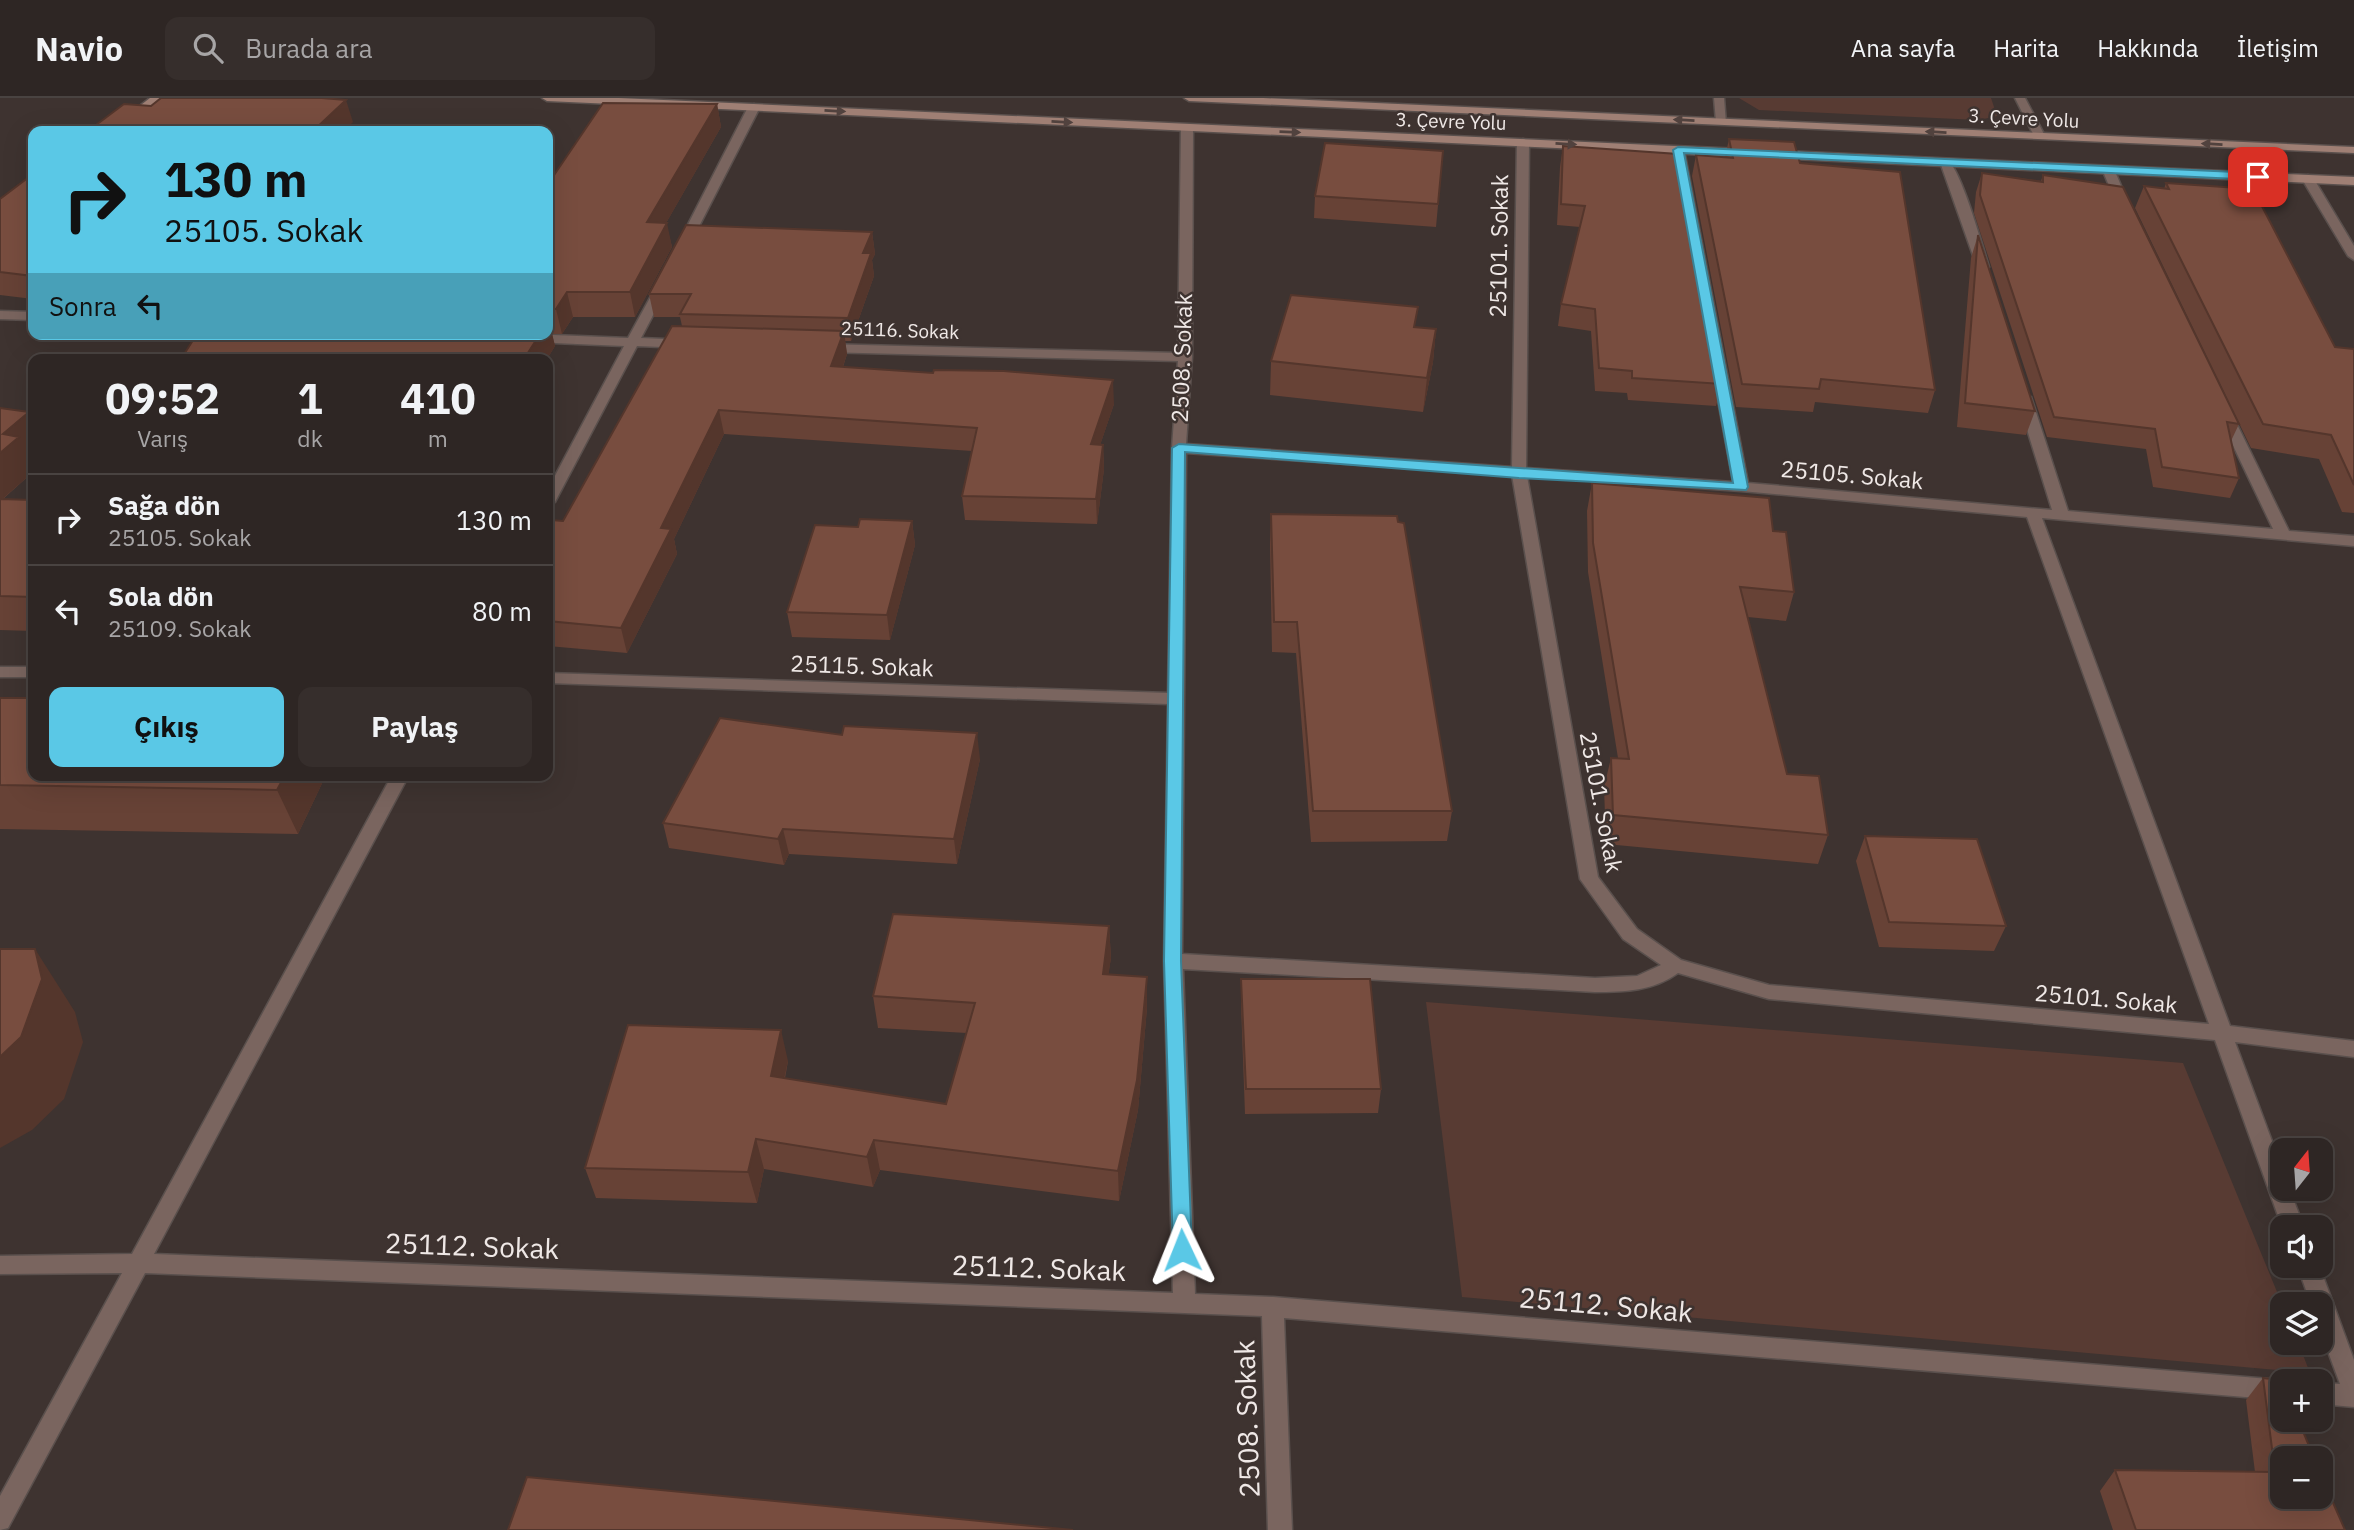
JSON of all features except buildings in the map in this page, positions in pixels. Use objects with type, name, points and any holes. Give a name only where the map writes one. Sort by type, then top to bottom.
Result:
[{"type":"main road","points":[[119,126],[157,98]]},
{"type":"main road","name":"3. Çevre Yolu","points":[[547,98],[2354,181]]},
{"type":"main road","name":"3. Çevre Yolu","points":[[1189,98],[1411,103],[1722,122],[2354,150]]},
{"type":"street","points":[[1719,98],[1722,122]]},
{"type":"street","points":[[2020,98],[2039,136]]},
{"type":"street","points":[[553,493],[634,342],[754,107]]},
{"type":"street","name":"2508. Sokak","points":[[1184,1303],[1173,961],[1179,448],[1185,358],[1187,128]]},
{"type":"street","name":"25101. Sokak","points":[[1523,142],[1519,474],[1589,879],[1630,934],[1675,965],[1769,992],[2222,1033],[2354,1049]]},
{"type":"street","points":[[1678,150],[1741,487]]},
{"type":"street","points":[[1945,162],[1960,196],[1989,286]]},
{"type":"street","points":[[2108,169],[2133,225]]},
{"type":"street","points":[[2308,179],[2354,256]]},
{"type":"street","points":[[0,315],[28,316]]},
{"type":"street","points":[[553,339],[702,344]]},
{"type":"street","name":"25116. Sokak","points":[[813,347],[1185,358]]},
{"type":"street","points":[[2021,389],[2062,517]]},
{"type":"street","points":[[2217,398],[2283,534]]},
{"type":"street","name":"25105. Sokak","points":[[1179,448],[1519,474],[1741,487],[2354,541]]},
{"type":"street","points":[[2033,514],[2289,1215]]},
{"type":"street","points":[[0,672],[28,672]]},
{"type":"street","name":"25115. Sokak","points":[[553,678],[1175,699]]},
{"type":"street","points":[[0,1520],[398,781]]},
{"type":"street","points":[[1173,961],[1595,985],[1632,985],[1658,979],[1675,965]]},
{"type":"street","name":"25112. Sokak","points":[[0,1265],[140,1263],[1273,1307],[2270,1389]]},
{"type":"street","points":[[2313,1278],[2354,1394],[2333,1393]]},
{"type":"street","name":"2508. Sokak","points":[[1273,1307],[1280,1530]]},
{"type":"shaded area","points":[[1739,98],[1991,98],[1997,116],[1979,120],[1759,110]]},
{"type":"shaded area","points":[[1426,1002],[2183,1063],[2277,1292],[2270,1292],[2270,1355],[2303,1355],[2308,1369],[2270,1369],[1462,1297]]},
{"type":"route","points":[[1182,1250],[1173,961],[1179,448],[1519,474],[1741,487],[1678,150],[2258,177]]}]
